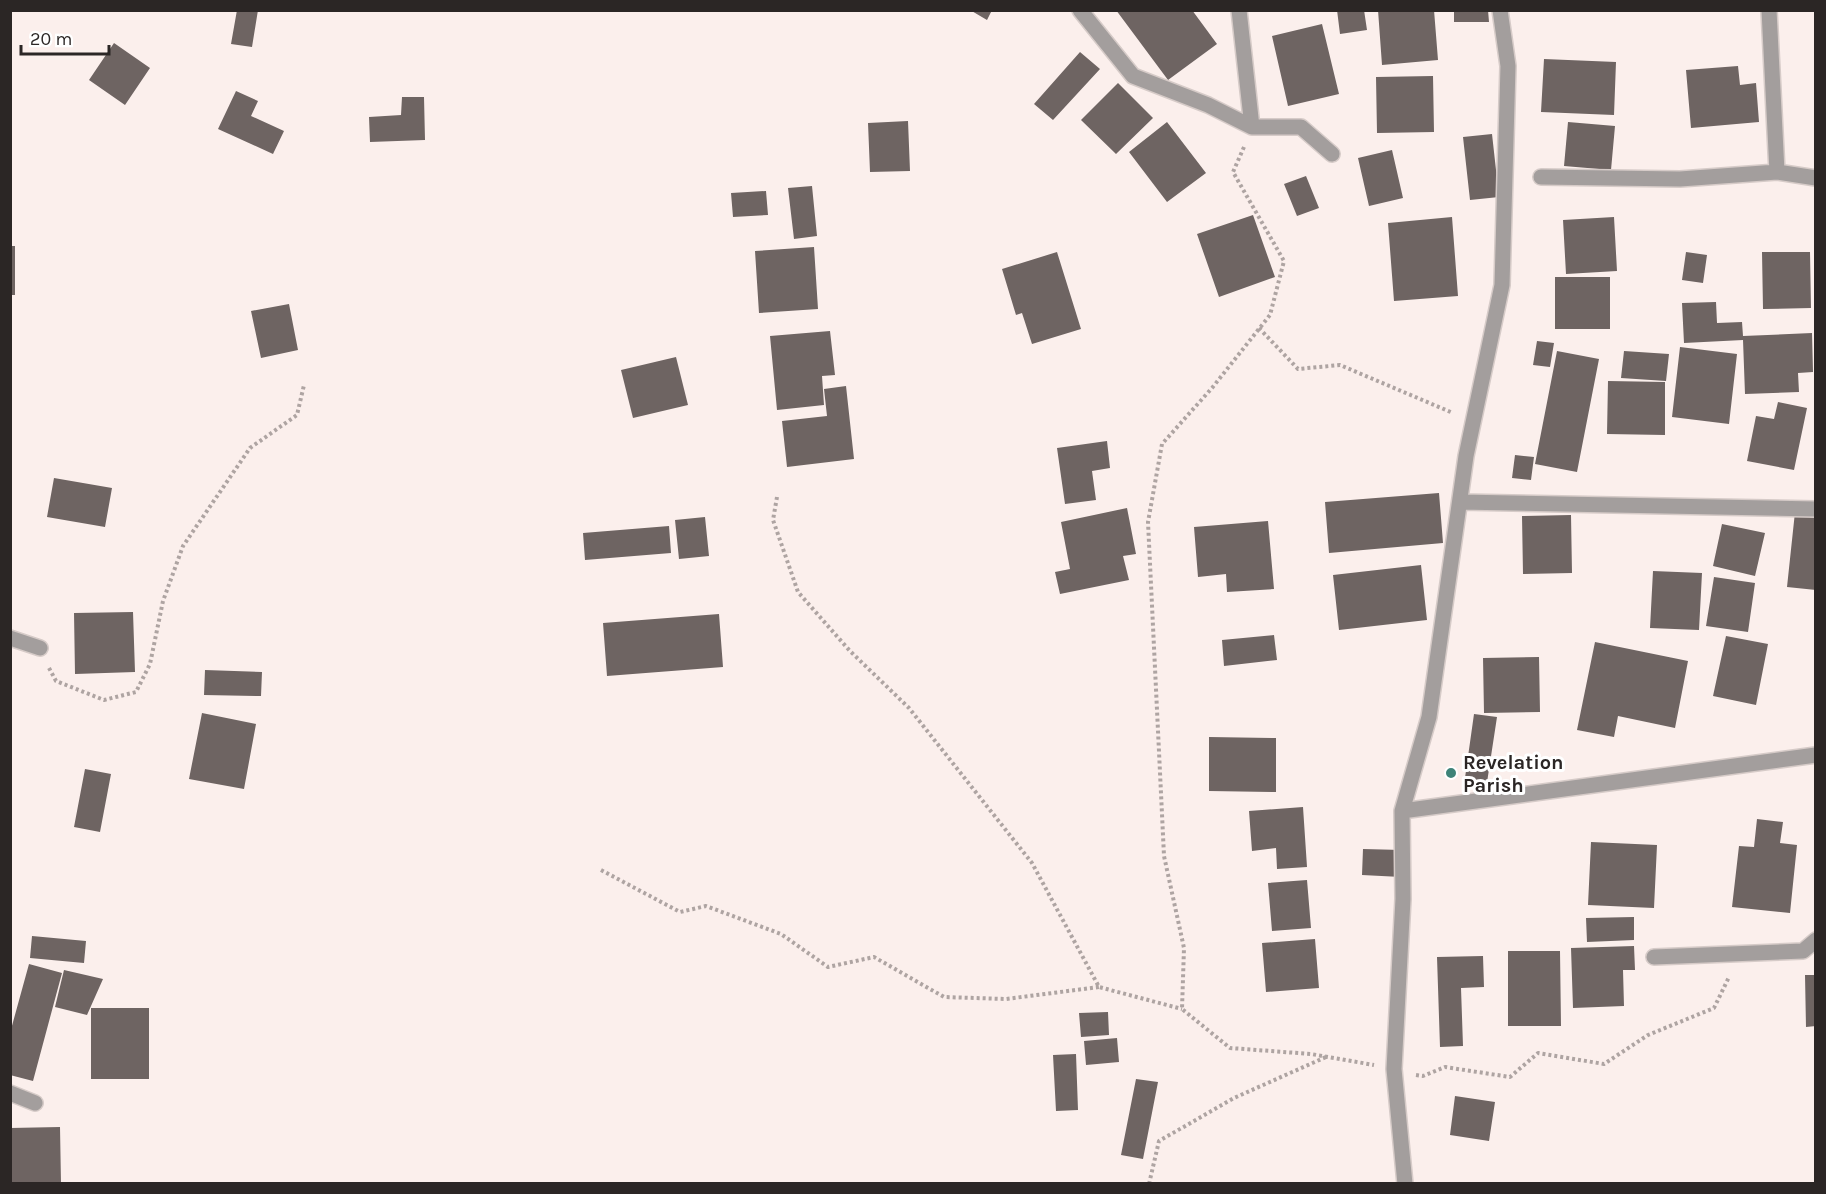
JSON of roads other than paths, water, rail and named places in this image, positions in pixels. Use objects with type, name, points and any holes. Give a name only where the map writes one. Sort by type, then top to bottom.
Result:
[{"type":"street","points":[[1080,10],[1133,76],[1208,105],[1252,127],[1301,128],[1332,154]]},
{"type":"street","points":[[1239,10],[1252,127]]},
{"type":"street","points":[[1405,1184],[1394,1069],[1403,899],[1402,811],[1429,717],[1473,423],[1502,285],[1508,66],[1500,10]]},
{"type":"street","points":[[1769,10],[1777,172]]},
{"type":"street","points":[[1541,177],[1680,179],[1777,172],[1815,178]]},
{"type":"street","points":[[1460,502],[1815,509]]},
{"type":"street","points":[[10,638],[40,648]]},
{"type":"street","points":[[1402,811],[1815,754]]},
{"type":"street","points":[[1654,957],[1803,951],[1815,940]]},
{"type":"street","points":[[10,1093],[35,1103]]},
{"type":"place","name":"Revelation Parish","points":[[1451,773]]}]
